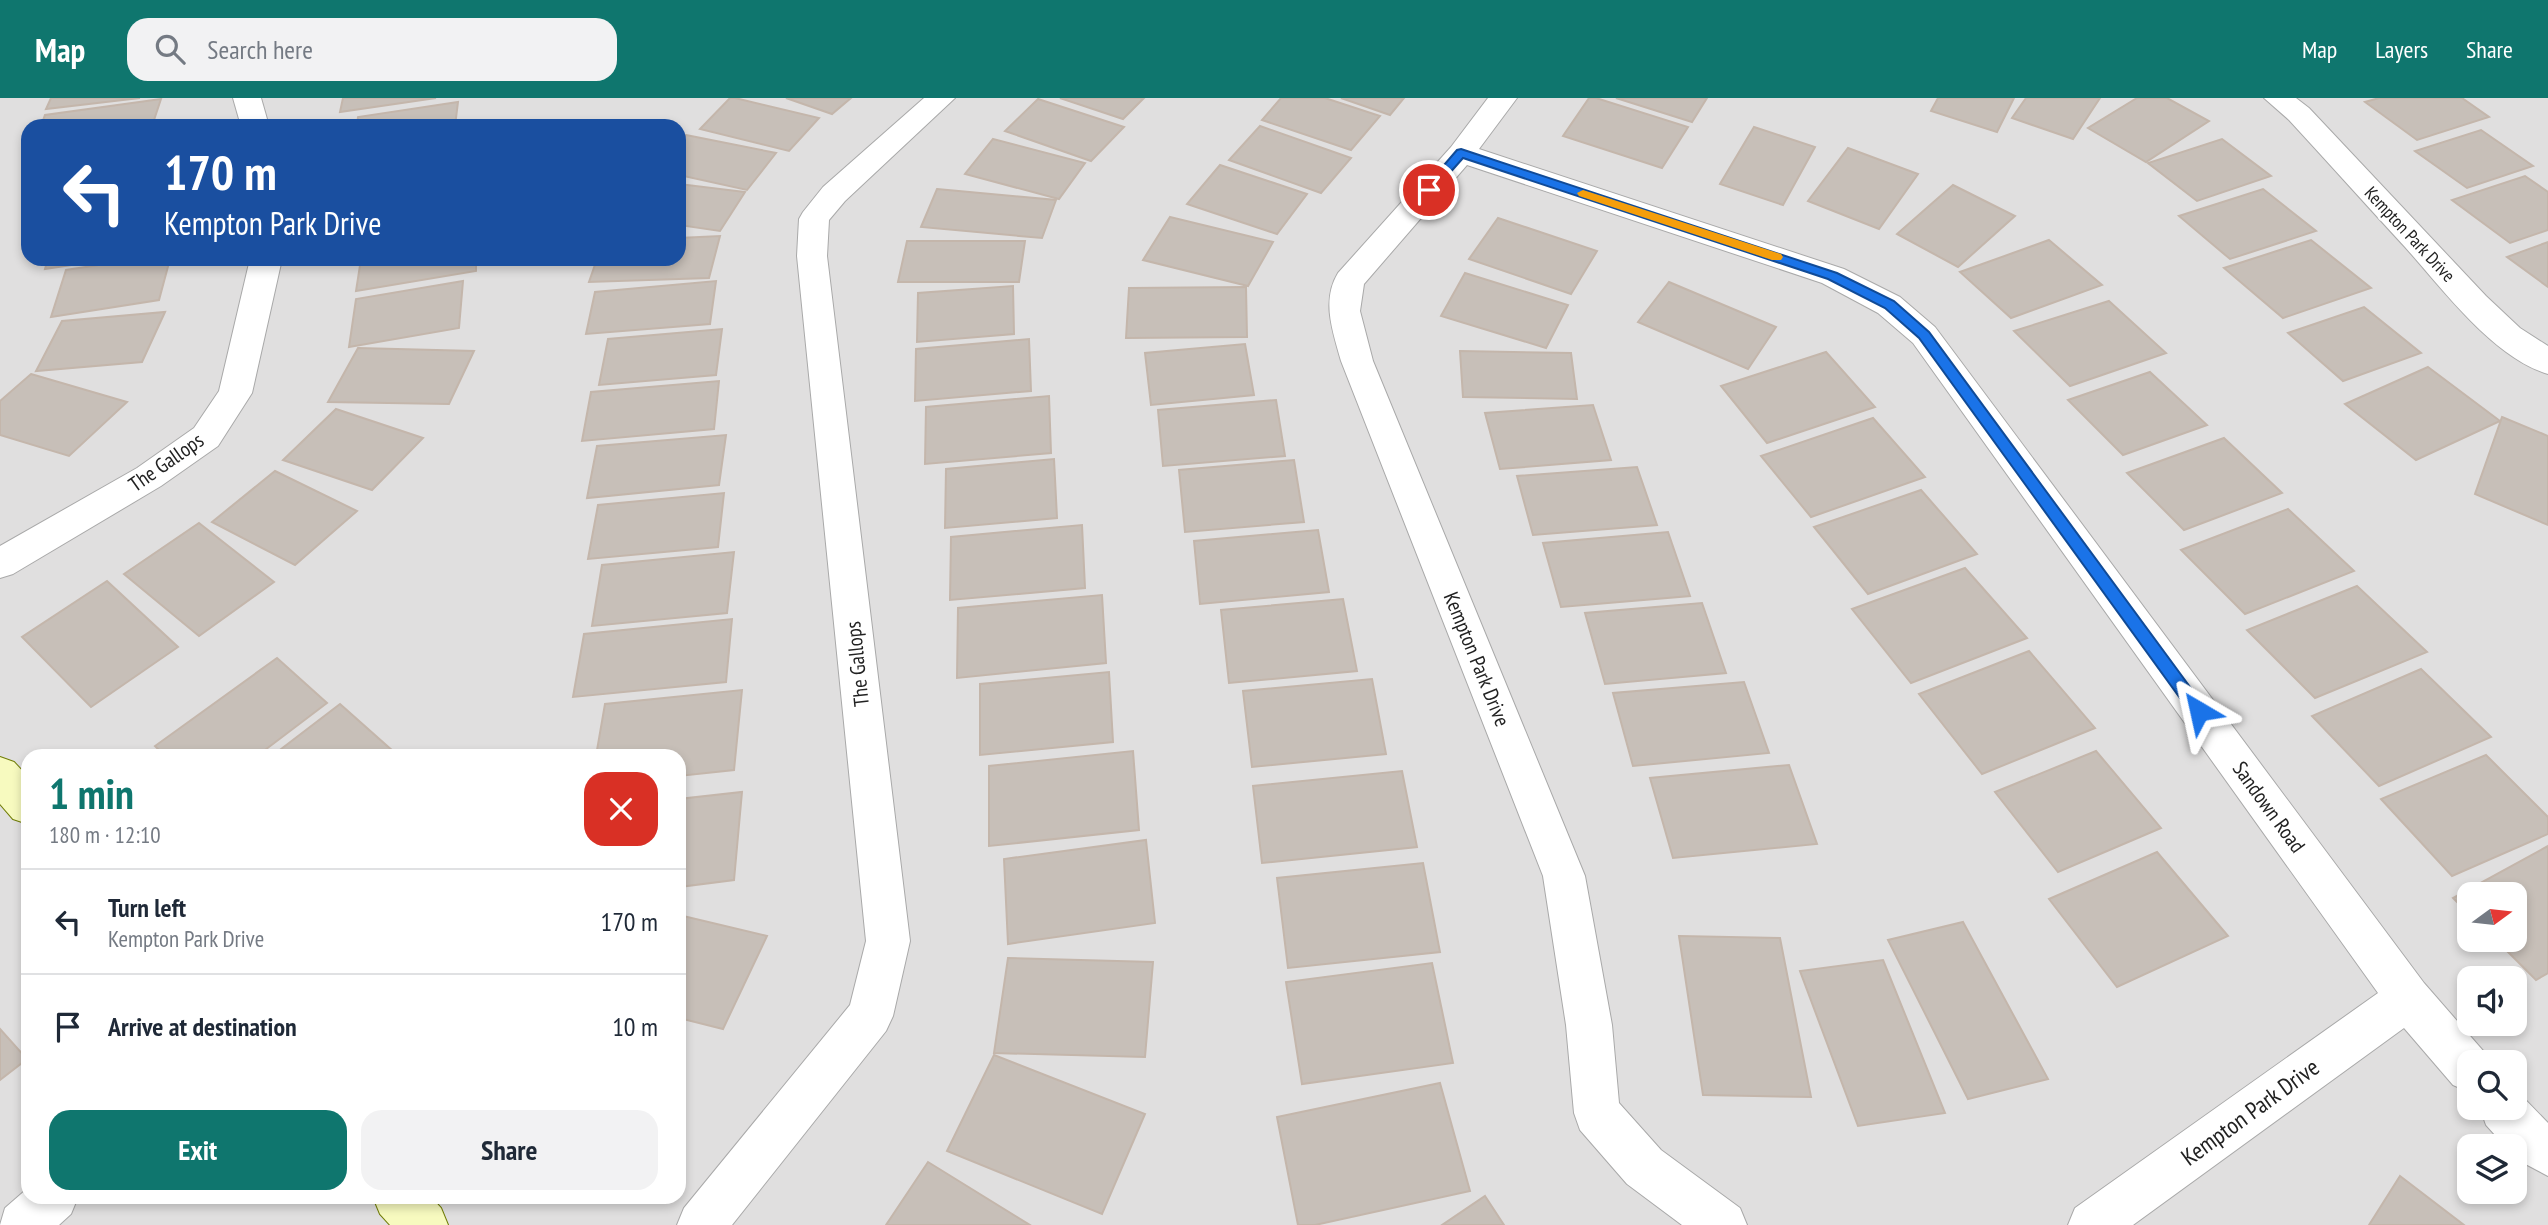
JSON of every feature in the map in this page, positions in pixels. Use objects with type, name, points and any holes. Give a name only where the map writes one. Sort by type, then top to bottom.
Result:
[{"type":"street","points":[[247,98],[253,119]]},
{"type":"street","name":"The Gallops","points":[[701,1225],[870,1016],[888,941],[812,256],[814,219],[834,194],[941,98]]},
{"type":"street","name":"Kempton Park Drive","points":[[1503,98],[1461,153],[1349,281],[1343,311],[1357,361],[1564,876],[1589,1025],[1597,1113],[1644,1167],[1723,1225]]},
{"type":"street","name":"Kempton Park Drive","points":[[2278,98],[2299,114],[2474,304],[2509,336],[2548,362]]},
{"type":"street","name":"Sandown Road","points":[[1461,153],[1832,276],[1889,305],[1924,335],[2409,998],[2457,1055]]},
{"type":"street","name":"The Gallops","points":[[0,565],[149,477],[206,437],[235,393],[264,266]]},
{"type":"street","points":[[0,775],[21,798]]},
{"type":"street","name":"Kempton Park Drive","points":[[2092,1225],[2409,998]]},
{"type":"street","points":[[2514,1120],[2533,1142],[2548,1152]]},
{"type":"street","points":[[22,1225],[46,1204]]},
{"type":"street","points":[[404,1204],[424,1225]]},
{"type":"shaded area","points":[[0,98],[2548,98],[2548,1225],[0,1225]]},
{"type":"building","points":[[51,98],[140,98],[46,109]]},
{"type":"building","points":[[343,98],[436,98],[340,112]]},
{"type":"building","points":[[730,98],[819,118],[789,151],[700,129]]},
{"type":"building","points":[[786,98],[851,98],[832,114]]},
{"type":"building","points":[[1060,98],[1144,98],[1123,119]]},
{"type":"building","points":[[1281,98],[1325,98],[1380,116],[1351,150],[1262,120]]},
{"type":"building","points":[[1341,98],[1404,98],[1390,115]]},
{"type":"building","points":[[1589,98],[1688,127],[1662,168],[1563,136]]},
{"type":"building","points":[[1616,98],[1707,98],[1692,122]]},
{"type":"building","points":[[1938,98],[2014,98],[1997,132],[1931,111]]},
{"type":"building","points":[[2026,98],[2100,98],[2073,139],[2012,118]]},
{"type":"building","points":[[2137,98],[2167,98],[2209,121],[2146,162],[2088,128]]},
{"type":"building","points":[[2379,98],[2462,98],[2489,117],[2417,140],[2365,102]]},
{"type":"building","points":[[161,99],[154,119],[44,119],[45,115]]},
{"type":"building","points":[[1038,99],[1124,127],[1091,161],[1005,131]]},
{"type":"building","points":[[458,102],[456,119],[358,117]]},
{"type":"building","points":[[1260,126],[1351,158],[1321,193],[1229,160]]},
{"type":"building","points":[[1754,127],[1815,147],[1783,205],[1720,184]]},
{"type":"building","points":[[2481,130],[2533,166],[2467,188],[2415,151]]},
{"type":"building","points":[[686,135],[776,153],[747,190],[686,177]]},
{"type":"building","points":[[993,139],[1085,163],[1059,199],[965,174]]},
{"type":"building","points":[[2222,139],[2271,176],[2197,201],[2148,163]]},
{"type":"building","points":[[1848,148],[1918,174],[1879,229],[1808,201]]},
{"type":"building","points":[[1220,165],[1307,194],[1277,234],[1187,204]]},
{"type":"building","points":[[2525,176],[2548,192],[2548,230],[2510,243],[2452,200]]},
{"type":"building","points":[[686,185],[745,192],[720,231],[686,226]]},
{"type":"building","points":[[1953,185],[2015,216],[1958,267],[1897,234]]},
{"type":"building","points":[[937,189],[1056,200],[1042,238],[921,227]]},
{"type":"building","points":[[2263,189],[2316,231],[2230,259],[2179,216]]},
{"type":"building","points":[[1170,217],[1273,242],[1248,286],[1143,260]]},
{"type":"building","points":[[1498,218],[1597,251],[1571,294],[1469,259]]},
{"type":"building","points":[[720,236],[709,278],[589,282],[595,266],[686,266],[686,238]]},
{"type":"building","points":[[2049,240],[2102,285],[2011,318],[1960,272]]},
{"type":"building","points":[[2311,240],[2371,288],[2283,318],[2224,268]]},
{"type":"building","points":[[907,241],[1025,241],[1019,282],[898,282]]},
{"type":"building","points":[[2548,242],[2548,287],[2507,257]]},
{"type":"building","points":[[93,266],[168,266],[159,300],[51,317],[66,270]]},
{"type":"building","points":[[360,266],[476,266],[476,271],[356,291]]},
{"type":"building","points":[[1465,273],[1568,305],[1546,348],[1441,316]]},
{"type":"building","points":[[463,281],[459,328],[349,347],[356,299]]},
{"type":"building","points":[[716,281],[710,324],[586,334],[595,292]]},
{"type":"building","points":[[1669,282],[1776,327],[1748,369],[1638,322]]},
{"type":"building","points":[[1013,286],[1014,334],[917,342],[918,293]]},
{"type":"building","points":[[1246,287],[1247,337],[1126,338],[1129,288]]},
{"type":"building","points":[[2109,301],[2166,353],[2070,386],[2014,331]]},
{"type":"building","points":[[2364,307],[2421,353],[2343,381],[2288,333]]},
{"type":"building","points":[[165,312],[142,362],[36,371],[62,321]]},
{"type":"building","points":[[722,329],[716,375],[599,385],[608,339]]},
{"type":"building","points":[[1029,339],[1031,391],[915,401],[916,349]]},
{"type":"building","points":[[1245,344],[1254,395],[1151,405],[1145,353]]},
{"type":"building","points":[[358,348],[474,351],[449,404],[328,402]]},
{"type":"building","points":[[1460,351],[1571,353],[1577,399],[1463,397]]},
{"type":"building","points":[[1826,352],[1875,407],[1767,443],[1721,386]]},
{"type":"building","points":[[2428,367],[2500,421],[2416,460],[2345,404]]},
{"type":"building","points":[[2150,372],[2207,425],[2123,455],[2068,400]]},
{"type":"building","points":[[31,374],[127,402],[69,456],[0,435],[0,401]]},
{"type":"building","points":[[719,381],[714,429],[582,441],[591,392]]},
{"type":"building","points":[[1049,396],[1051,453],[925,464],[926,407]]},
{"type":"building","points":[[1276,400],[1285,456],[1163,466],[1158,410]]},
{"type":"building","points":[[1593,405],[1611,460],[1500,469],[1485,413]]},
{"type":"building","points":[[336,409],[423,438],[372,490],[283,460]]},
{"type":"building","points":[[2502,417],[2548,436],[2548,525],[2475,494]]},
{"type":"building","points":[[1873,418],[1925,477],[1811,517],[1761,456]]},
{"type":"building","points":[[726,435],[719,485],[587,498],[597,446]]},
{"type":"building","points":[[2224,438],[2282,493],[2184,530],[2127,473]]},
{"type":"building","points":[[1054,459],[1057,518],[945,528],[946,469]]},
{"type":"building","points":[[1294,460],[1304,522],[1185,532],[1179,470]]},
{"type":"building","points":[[1637,467],[1657,525],[1533,535],[1517,476]]},
{"type":"building","points":[[275,471],[357,511],[295,565],[212,522]]},
{"type":"building","points":[[1921,490],[1977,554],[1868,594],[1814,527]]},
{"type":"building","points":[[724,493],[718,547],[588,559],[598,505]]},
{"type":"building","points":[[2288,509],[2354,571],[2245,614],[2181,550]]},
{"type":"building","points":[[199,523],[274,582],[199,636],[124,574]]},
{"type":"building","points":[[1082,525],[1085,588],[950,600],[951,537]]},
{"type":"building","points":[[1318,530],[1329,592],[1200,604],[1194,541]]},
{"type":"building","points":[[1668,532],[1690,596],[1561,607],[1543,543]]},
{"type":"building","points":[[734,552],[727,613],[592,626],[602,565]]},
{"type":"building","points":[[1965,568],[2027,638],[1911,683],[1852,609]]},
{"type":"building","points":[[107,581],[178,647],[91,707],[22,637]]},
{"type":"building","points":[[2357,586],[2427,652],[2315,698],[2247,630]]},
{"type":"building","points":[[1102,595],[1106,663],[957,678],[958,608]]},
{"type":"building","points":[[1343,599],[1357,671],[1229,683],[1221,610]]},
{"type":"building","points":[[1702,603],[1726,673],[1605,684],[1585,613]]},
{"type":"building","points":[[732,619],[726,682],[573,697],[584,634]]},
{"type":"building","points":[[2029,651],[2095,728],[1982,774],[1919,694]]},
{"type":"building","points":[[277,658],[327,703],[266,749],[158,749],[155,746]]},
{"type":"building","points":[[2421,669],[2491,737],[2379,786],[2312,716]]},
{"type":"building","points":[[1109,672],[1113,742],[980,755],[980,684]]},
{"type":"building","points":[[1372,679],[1386,754],[1252,767],[1243,691]]},
{"type":"building","points":[[1744,682],[1769,753],[1633,766],[1613,693]]},
{"type":"building","points":[[742,690],[734,770],[686,775],[686,749],[597,749],[605,704]]},
{"type":"building","points":[[340,704],[391,749],[281,749]]},
{"type":"building","points":[[1133,751],[1139,830],[989,846],[989,766]]},
{"type":"building","points":[[2096,751],[2161,828],[2058,872],[1995,792]]},
{"type":"building","points":[[2486,755],[2548,817],[2548,834],[2452,876],[2381,799]]},
{"type":"building","points":[[1789,765],[1817,844],[1673,858],[1650,778]]},
{"type":"building","points":[[1402,771],[1417,847],[1262,863],[1253,786]]},
{"type":"building","points":[[742,792],[734,880],[686,886],[686,798]]},
{"type":"building","points":[[1146,840],[1155,923],[1008,944],[1004,859]]},
{"type":"building","points":[[2548,846],[2548,973],[2536,980],[2527,971],[2527,966],[2522,966],[2508,952],[2527,952],[2527,882],[2482,882]]},
{"type":"building","points":[[2157,852],[2228,936],[2117,987],[2049,899]]},
{"type":"building","points":[[1423,863],[1440,952],[1288,968],[1277,878]]},
{"type":"building","points":[[686,917],[767,936],[723,1029],[686,1020]]},
{"type":"building","points":[[1963,922],[2048,1079],[1968,1099],[1888,940]]},
{"type":"building","points":[[1679,936],[1780,938],[1811,1097],[1703,1095]]},
{"type":"building","points":[[1008,958],[1153,962],[1145,1057],[994,1053]]},
{"type":"building","points":[[1883,960],[1945,1113],[1858,1126],[1800,971]]},
{"type":"building","points":[[1432,963],[1453,1063],[1302,1084],[1286,982]]},
{"type":"building","points":[[0,1029],[21,1052],[21,1064],[0,1080]]},
{"type":"building","points":[[994,1055],[1145,1114],[1102,1214],[947,1151]]},
{"type":"building","points":[[1440,1083],[1470,1191],[1315,1225],[1298,1225],[1277,1117]]},
{"type":"building","points":[[928,1162],[1030,1225],[886,1225]]},
{"type":"building","points":[[2400,1176],[2464,1225],[2369,1225]]},
{"type":"building","points":[[1485,1196],[1504,1225],[1442,1225]]},
{"type":"slow traffic","points":[[1583,193],[1776,257]]},
{"type":"route","points":[[1429,190],[1461,153],[1832,276],[1889,305],[1924,335],[2199,711]]}]
